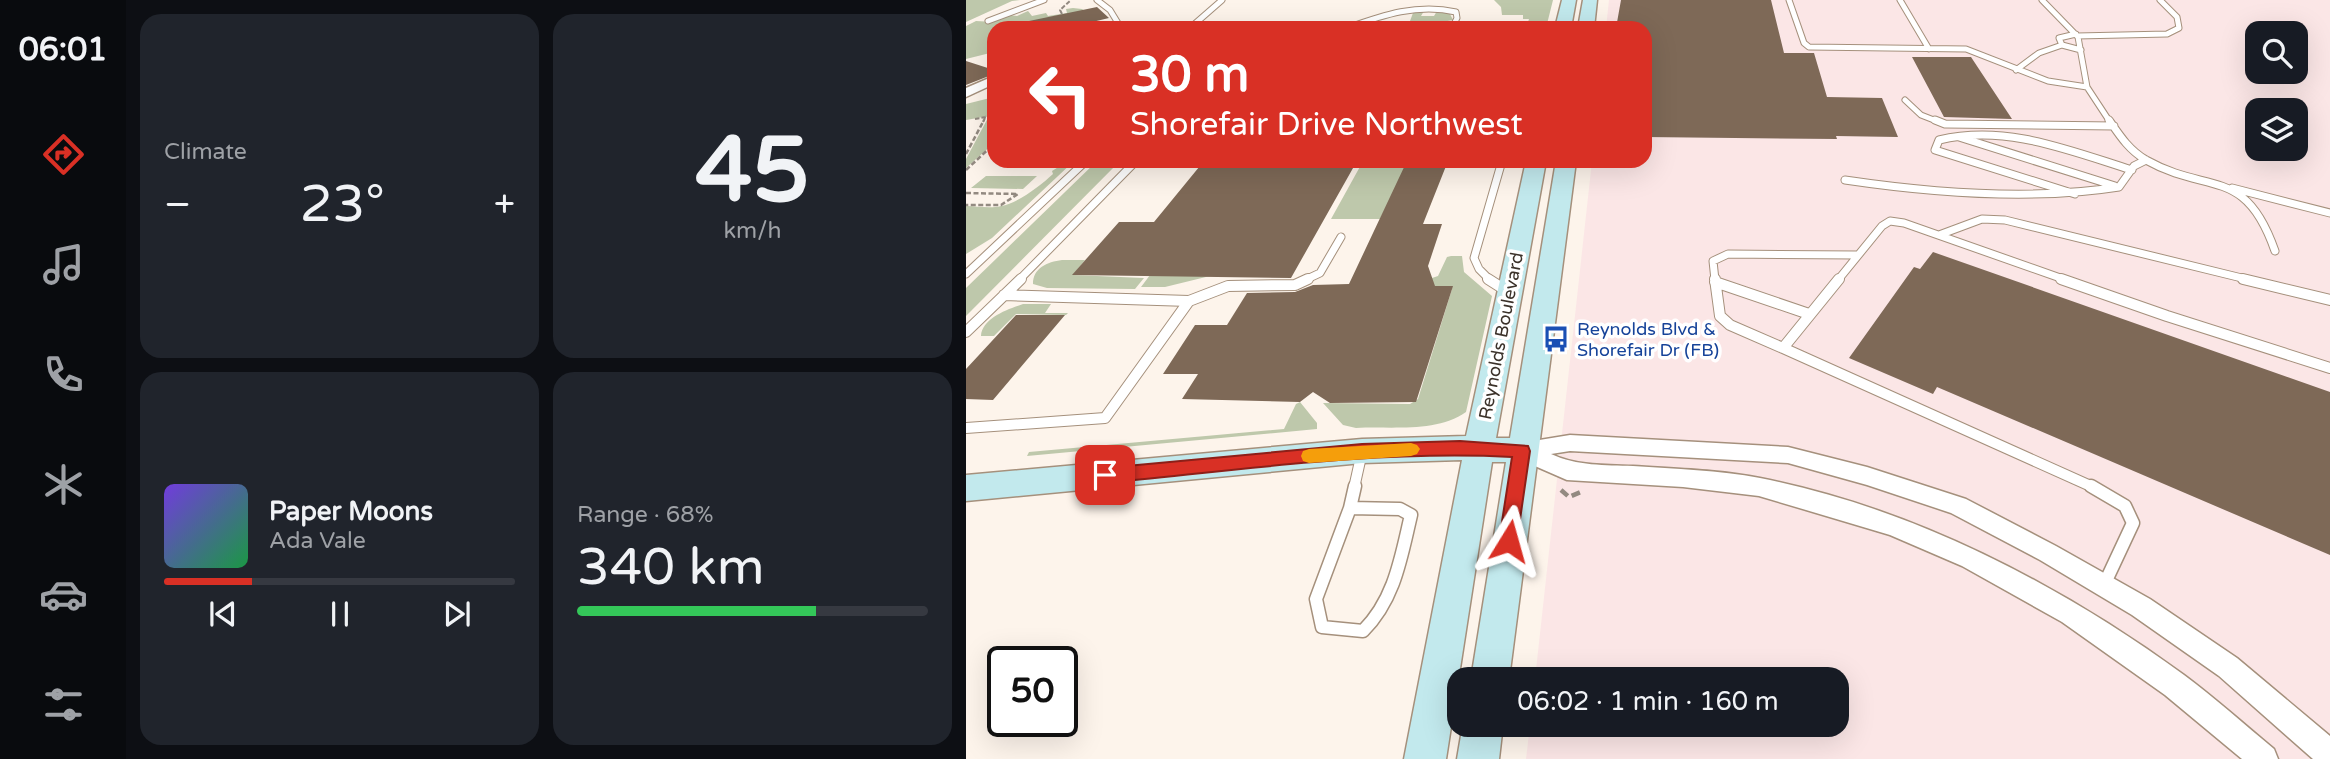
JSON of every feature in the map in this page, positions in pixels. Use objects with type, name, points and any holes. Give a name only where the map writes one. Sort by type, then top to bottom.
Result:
[{"type":"main road","points":[[1564,21],[1569,0]]},
{"type":"main road","points":[[1587,21],[1590,0]]},
{"type":"main road","name":"Reynolds Boulevard","points":[[1425,759],[1479,449],[1535,168]]},
{"type":"main road","name":"Reynolds Boulevard","points":[[1492,667],[1521,451],[1565,168]]},
{"type":"main road","points":[[966,488],[1362,451],[1521,451]]},
{"type":"main road","points":[[1478,759],[1481,737]]},
{"type":"street","points":[[966,93],[987,83]]},
{"type":"street","points":[[966,102],[987,98]]},
{"type":"street","points":[[1521,451],[1570,443],[1788,455],[1867,476],[1958,506],[2140,607],[2228,667],[2330,755]]},
{"type":"street","points":[[1521,451],[1567,471],[1683,478],[1759,487],[1896,527],[1970,559],[2071,614],[2175,685],[2264,759]]},
{"type":"lane","points":[[988,21],[1044,0]]},
{"type":"lane","points":[[1097,0],[1110,10],[1117,21]]},
{"type":"lane","points":[[1198,21],[1222,0]]},
{"type":"lane","points":[[1789,0],[1804,43],[1809,47],[1966,49],[2048,81],[2087,87]]},
{"type":"lane","points":[[1900,0],[1929,49]]},
{"type":"lane","points":[[2042,0],[2076,35],[2087,87],[2126,145],[2146,160],[2184,175],[2229,187],[2330,206]]},
{"type":"lane","points":[[2062,45],[2059,38],[2076,35],[2166,34],[2179,28],[2178,17],[2161,0]]},
{"type":"lane","points":[[1367,21],[1393,12],[1426,9],[1456,12],[1456,21]]},
{"type":"lane","points":[[2016,70],[2039,53],[2062,45],[2081,50]]},
{"type":"lane","points":[[1906,100],[1921,115],[1945,124],[2114,127]]},
{"type":"lane","points":[[2075,194],[1935,149],[1939,140],[1953,135],[2000,132],[2132,170]]},
{"type":"lane","points":[[1953,135],[2119,187]]},
{"type":"lane","points":[[1845,180],[1914,190],[2075,194],[2119,187],[2132,170],[2146,160]]},
{"type":"lane","points":[[966,274],[1079,168]]},
{"type":"lane","points":[[966,332],[1129,168]]},
{"type":"lane","points":[[1500,168],[1474,258],[1476,268],[1510,294]]},
{"type":"lane","points":[[2229,187],[2246,199],[2267,229],[2275,251]]},
{"type":"lane","points":[[2277,197],[2330,213]]},
{"type":"lane","points":[[1939,235],[1982,219],[2005,220],[2330,300]]},
{"type":"lane","points":[[1783,348],[1857,255],[1882,226],[1890,221],[1904,223],[2167,316],[2330,368]]},
{"type":"lane","points":[[1004,295],[1189,301],[1228,286],[1296,285],[1320,273],[1341,237]]},
{"type":"lane","points":[[1857,255],[1728,254],[1713,261],[1720,316],[1730,325],[2108,494],[2125,506],[2133,523],[2104,585]]},
{"type":"lane","points":[[1715,282],[1809,314]]},
{"type":"lane","points":[[966,428],[1105,418],[1189,301]]},
{"type":"lane","points":[[1350,508],[1400,509],[1411,515],[1389,597],[1376,620],[1363,631],[1322,627],[1316,599],[1350,508],[1362,451]]},
{"type":"path","points":[[1062,14],[1060,10],[1071,0]]},
{"type":"path","points":[[966,154],[986,117],[975,119]]},
{"type":"path","points":[[966,170],[987,150]]},
{"type":"path","points":[[966,193],[1017,194],[1001,205],[966,205]]},
{"type":"path","points":[[1561,490],[1569,497],[1588,490]]},
{"type":"shaded area","points":[[1609,0],[2330,0],[2330,759],[1526,759],[1529,737],[1849,737],[1849,667],[1536,667],[1591,168],[1652,168],[1652,21],[1607,21]]},
{"type":"green space","points":[[966,0],[1020,0],[966,22]]},
{"type":"green space","points":[[1494,0],[1553,0],[1548,21],[1528,21],[1529,19],[1523,19],[1523,15],[1502,15],[1501,7]]},
{"type":"green space","points":[[1066,9],[1082,9],[1090,14],[1091,21],[996,21],[1028,11],[1032,16],[1046,13],[1048,16],[1067,13]]},
{"type":"green space","points":[[1424,11],[1421,16],[1434,16],[1437,11],[1450,14],[1453,20],[1410,21],[1413,13]]},
{"type":"green space","points":[[976,21],[987,22],[987,54],[966,59],[966,26]]},
{"type":"green space","points":[[987,99],[987,116],[966,120],[966,104]]},
{"type":"green space","points":[[987,120],[987,149],[966,168],[966,159]]},
{"type":"green space","points":[[1067,168],[992,238],[966,254],[966,206],[997,207],[1008,204],[1035,189],[1053,174],[1052,171]]},
{"type":"green space","points":[[1090,168],[1113,168],[966,316],[966,288]]},
{"type":"green space","points":[[1359,168],[1406,168],[1380,219],[1331,219]]},
{"type":"green space","points":[[986,176],[1037,176],[1023,189],[971,188]]},
{"type":"green space","points":[[1462,256],[1464,272],[1492,296],[1466,412],[1454,419],[1428,426],[1356,428],[1343,425],[1323,403],[1410,404],[1418,399],[1452,289],[1426,286],[1429,279],[1438,276],[1447,257]]},
{"type":"green space","points":[[1085,260],[1073,275],[1144,278],[1135,289],[1047,288],[1033,284],[1038,270],[1051,262]]},
{"type":"green space","points":[[1150,275],[1210,276],[1165,287],[1141,287]]},
{"type":"green space","points":[[1023,304],[1051,304],[1045,313],[1068,313],[1016,314],[994,336],[981,336],[982,330],[991,319]]},
{"type":"green space","points":[[1300,402],[1317,423],[1317,429],[1027,456],[1029,452],[1284,429],[1296,404]]},
{"type":"building","points":[[1621,0],[1771,0],[1784,53],[1814,53],[1827,97],[1882,98],[1898,137],[1652,137],[1652,21],[1617,21]]},
{"type":"building","points":[[1097,7],[1109,18],[1096,21],[1029,21]]},
{"type":"building","points":[[1912,57],[1971,57],[2012,119],[1944,117]]},
{"type":"building","points":[[966,61],[987,68],[987,77],[966,85]]},
{"type":"building","points":[[1198,168],[1353,168],[1291,278],[1072,275],[1119,222],[1154,222]]},
{"type":"building","points":[[1404,168],[1445,168],[1423,224],[1442,224],[1428,266],[1435,286],[1453,286],[1416,402],[1330,403],[1313,392],[1300,402],[1182,399],[1198,374],[1163,374],[1195,325],[1227,325],[1247,293],[1295,292],[1313,285],[1349,284]]},
{"type":"building","points":[[1933,252],[2330,392],[2330,555],[1937,387],[1933,394],[1849,358],[1914,267],[1920,269]]},
{"type":"building","points":[[1016,315],[1065,315],[993,400],[966,399],[966,369]]},
{"type":"slow traffic","points":[[1309,456],[1411,449]]},
{"type":"place","name":"Reynolds Blvd & Shorefair Dr (FB)","points":[[1556,339]]},
{"type":"route","points":[[1105,475],[1362,451],[1460,448],[1521,451],[1509,541]]}]
